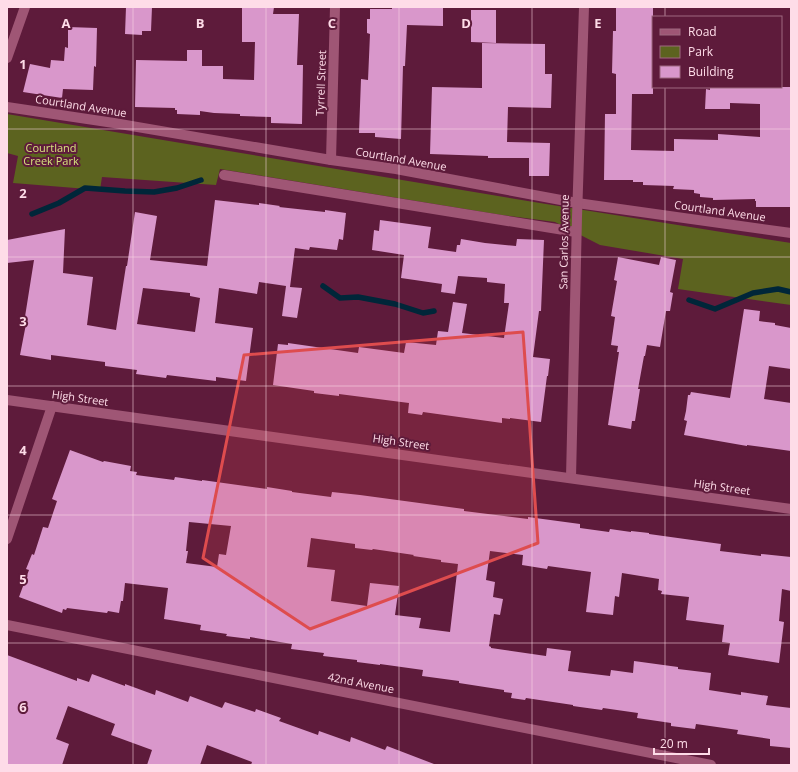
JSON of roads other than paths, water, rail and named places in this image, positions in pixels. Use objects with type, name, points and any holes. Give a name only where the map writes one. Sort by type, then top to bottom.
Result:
[{"type":"street","points":[[7,58],[25,7]]},
{"type":"street","name":"Tyrrell Street","points":[[331,160],[336,7]]},
{"type":"street","name":"San Carlos Avenue","points":[[571,478],[576,232],[584,7]]},
{"type":"street","name":"Courtland Avenue","points":[[7,107],[114,122],[331,160],[396,169],[577,203],[791,233]]},
{"type":"street","points":[[224,175],[576,232]]},
{"type":"street","name":"High Street","points":[[7,400],[791,509]]},
{"type":"street","points":[[7,539],[52,406]]},
{"type":"street","name":"42nd Avenue","points":[[7,625],[711,765]]},
{"type":"waterway","points":[[32,214],[59,203],[85,188],[154,192],[177,188],[201,180]]},
{"type":"waterway","points":[[323,286],[340,298],[358,297],[395,304],[423,313],[434,311]]},
{"type":"waterway","points":[[689,300],[715,309],[753,293],[778,289],[791,292]]},
{"type":"park label","name":"Courtland Creek Park","points":[[51,154]]}]
